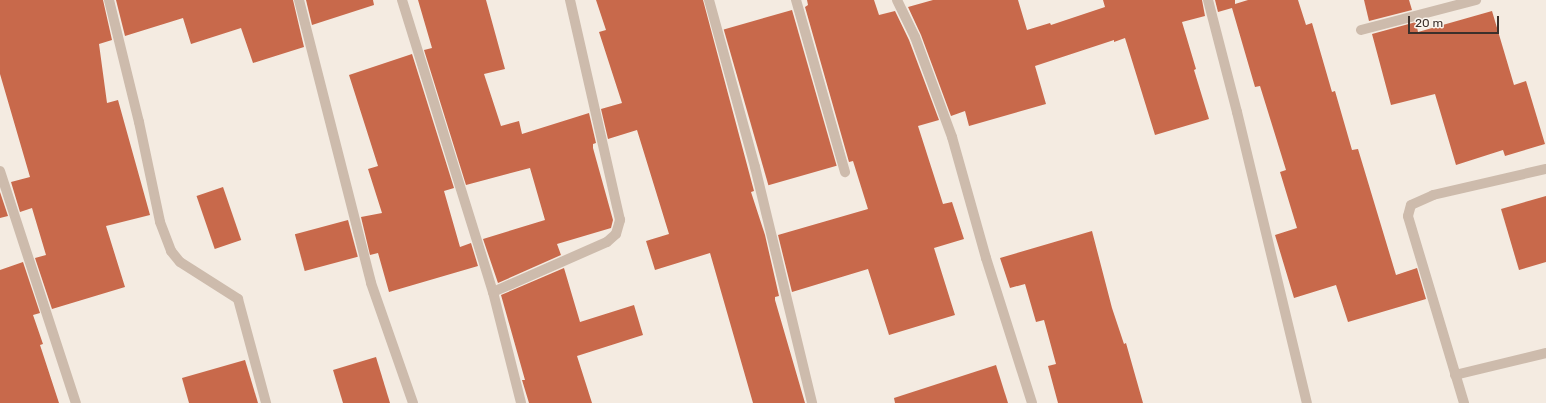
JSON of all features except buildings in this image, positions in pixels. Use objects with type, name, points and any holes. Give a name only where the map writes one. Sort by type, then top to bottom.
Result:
[{"type":"street","points":[[109,0],[139,122],[160,222],[170,251],[180,262],[238,299],[266,403]]},
{"type":"street","points":[[299,0],[371,283],[413,403]]},
{"type":"street","points":[[402,0],[493,292],[521,403]]},
{"type":"street","points":[[493,292],[607,242],[616,234],[620,220],[570,0]]},
{"type":"street","points":[[709,0],[755,167],[812,403]]},
{"type":"street","points":[[796,0],[845,172]]},
{"type":"street","points":[[897,0],[915,37],[952,137],[986,258],[1032,403]]},
{"type":"street","points":[[1208,0],[1237,112],[1306,403]]},
{"type":"street","points":[[1361,30],[1476,0]]},
{"type":"street","points":[[1464,403],[1408,216],[1411,205],[1433,195],[1546,169]]},
{"type":"street","points":[[0,171],[76,403]]},
{"type":"street","points":[[1455,375],[1546,353]]}]
